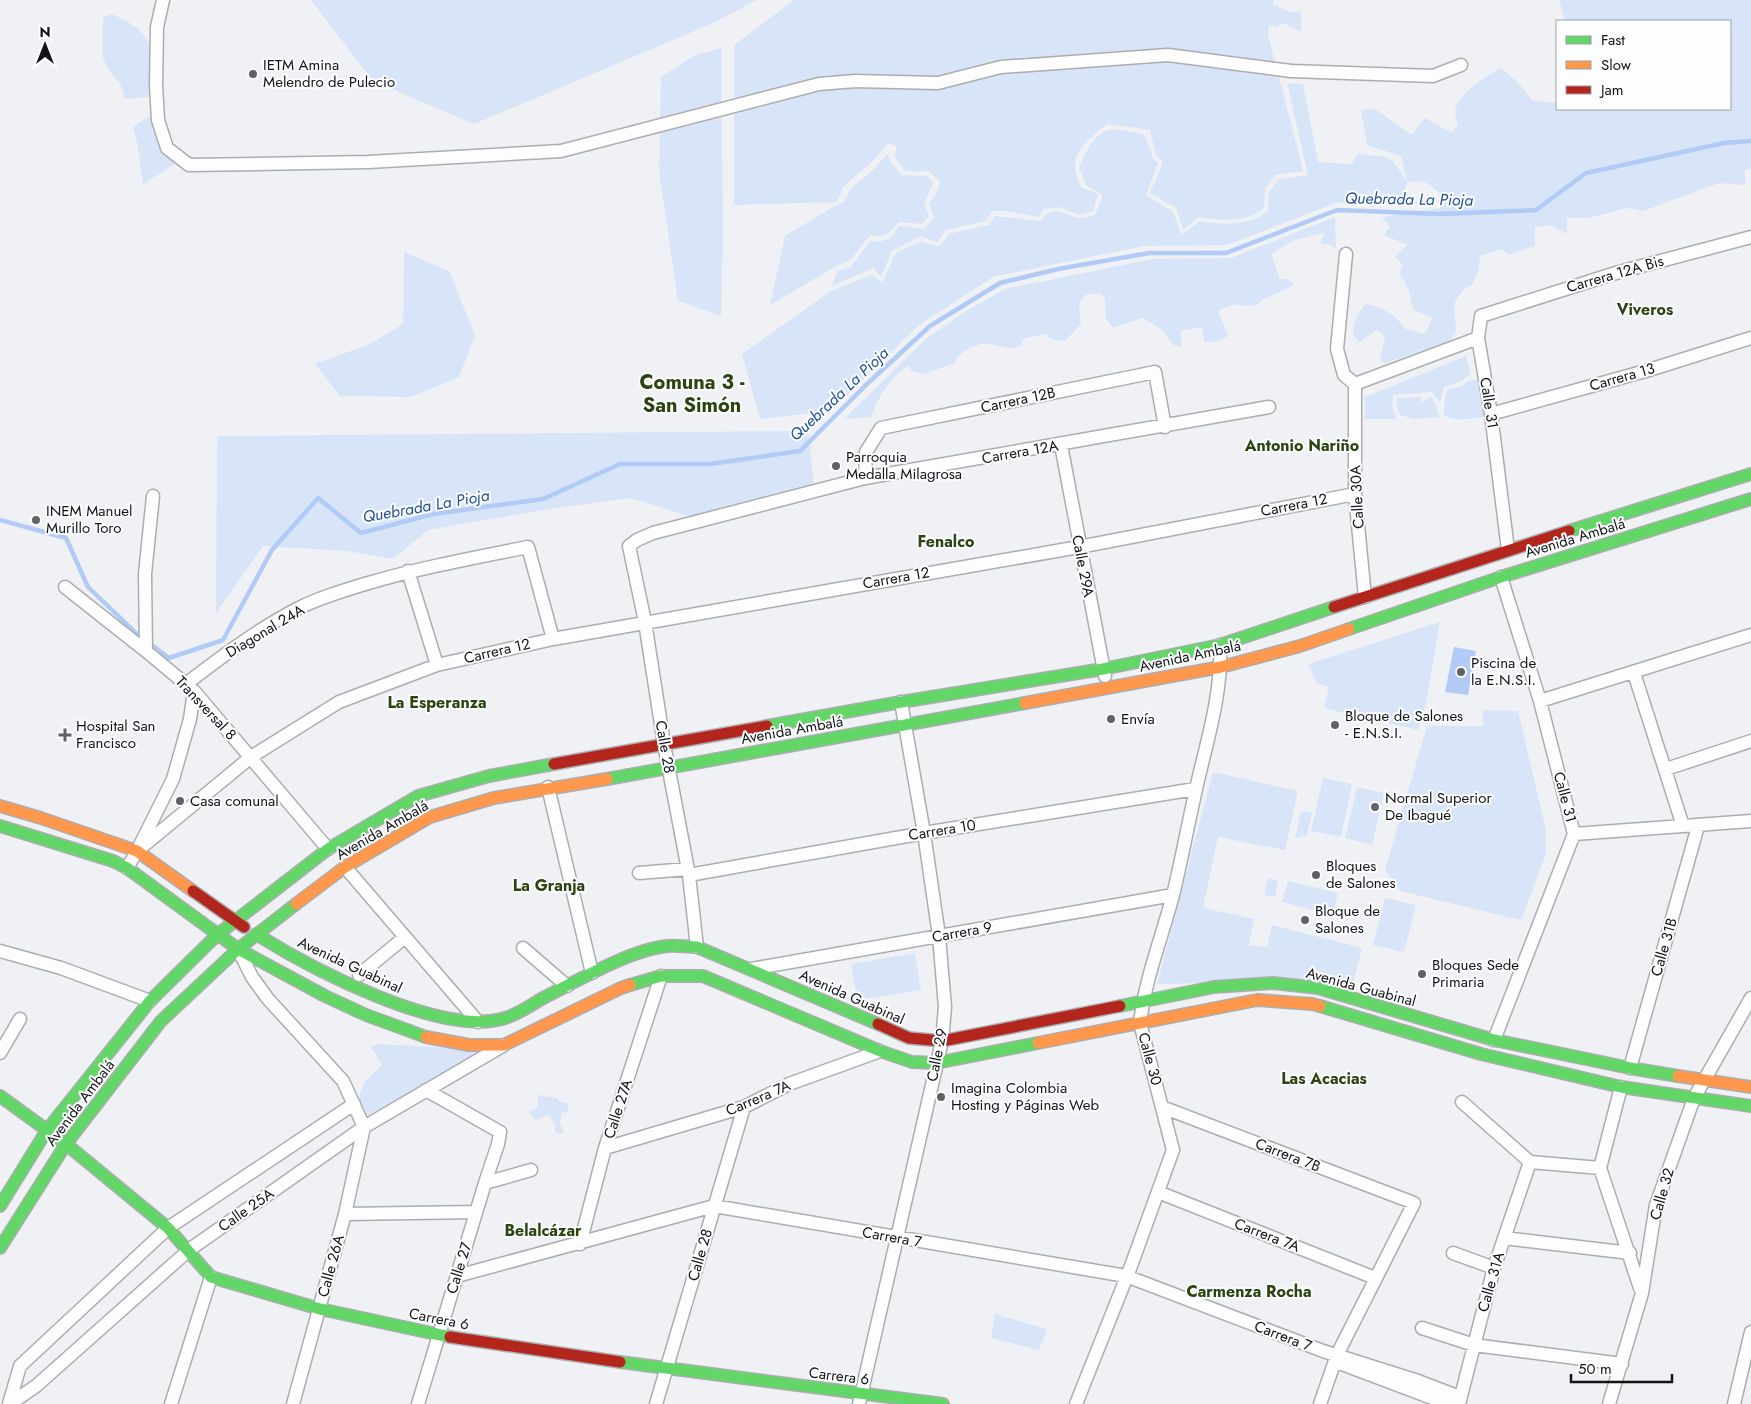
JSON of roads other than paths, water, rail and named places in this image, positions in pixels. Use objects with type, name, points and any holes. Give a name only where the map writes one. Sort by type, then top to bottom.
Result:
[{"type":"main road","name":"Avenida Ambalá","points":[[0,1206],[47,1130],[150,1001],[217,935],[328,849],[418,796],[489,776],[901,702],[1103,669],[1220,645],[1508,550],[1751,474]]},
{"type":"main road","name":"Avenida Ambalá","points":[[0,1248],[66,1144],[161,1021],[256,934],[345,867],[430,817],[494,798],[548,787],[668,768],[1221,667],[1300,646],[1501,577],[1751,499]]},
{"type":"main road","name":"Avenida Guabinal","points":[[0,806],[137,851],[235,921],[291,956],[380,998],[443,1018],[478,1022],[506,1018],[592,973],[640,952],[667,946],[697,947],[909,1038],[942,1041],[1142,1003],[1214,987],[1273,983],[1318,988],[1494,1040],[1630,1068],[1751,1087]]},
{"type":"main road","name":"Avenida Guabinal","points":[[0,826],[113,861],[127,868],[238,949],[366,1015],[432,1039],[469,1045],[504,1045],[621,988],[661,976],[703,976],[880,1051],[912,1062],[936,1063],[1257,1000],[1312,1004],[1481,1054],[1621,1087],[1751,1106]]},
{"type":"main road","points":[[0,1096],[66,1144],[168,1228],[211,1277]]},
{"type":"main road","name":"Carrera 6","points":[[211,1277],[320,1309],[438,1335],[860,1399],[943,1404]]},
{"type":"street","points":[[163,0],[157,28],[156,85],[158,120],[167,148],[189,166],[368,162],[561,151],[819,84],[855,81],[938,83],[1001,67],[1046,63],[1168,55],[1291,71],[1433,76],[1461,65]]},
{"type":"street","name":"Carrera 12A Bis","points":[[1481,316],[1619,272],[1751,237]]},
{"type":"street","points":[[1346,254],[1337,349],[1344,375],[1355,384],[1478,338]]},
{"type":"street","name":"Calle 31","points":[[1481,316],[1478,338],[1492,414],[1508,550]]},
{"type":"street","name":"Carrera 13","points":[[1492,414],[1649,370],[1751,338]]},
{"type":"street","name":"Carrera 12B","points":[[865,478],[866,452],[880,428],[1156,372],[1165,427]]},
{"type":"street","name":"Calle 30A","points":[[1355,384],[1355,494],[1365,597]]},
{"type":"street","name":"Carrera 12A","points":[[629,546],[653,533],[865,478],[1269,408]]},
{"type":"street","name":"Calle 29A","points":[[1061,445],[1107,688]]},
{"type":"street","name":"Carrera 12","points":[[137,851],[251,757],[340,702],[437,665],[553,639],[1080,546],[1355,494]]},
{"type":"street","points":[[146,651],[145,574],[153,496]]},
{"type":"street","name":"Calle 28","points":[[629,546],[645,622],[668,768],[689,872],[697,947]]},
{"type":"street","points":[[437,665],[408,572],[528,547],[553,639]]},
{"type":"street","name":"Diagonal 24A","points":[[190,688],[221,657],[298,609],[339,592],[408,572]]},
{"type":"street","name":"Calle 31","points":[[1494,1040],[1574,834],[1540,701],[1501,577]]},
{"type":"street","name":"Transversal 8","points":[[65,587],[190,688],[328,849]]},
{"type":"street","points":[[1540,701],[1751,635]]},
{"type":"street","name":"Calle 30","points":[[1076,1404],[1173,1150],[1140,1023],[1142,1003],[1173,895],[1195,789],[1212,722],[1221,667],[1220,645]]},
{"type":"street","points":[[1634,673],[1666,768],[1683,826]]},
{"type":"street","points":[[127,868],[174,779],[190,719],[190,688]]},
{"type":"street","name":"Calle 29","points":[[860,1399],[942,1041],[946,1006],[939,936],[924,833],[901,702]]},
{"type":"street","points":[[1666,768],[1751,741]]},
{"type":"street","points":[[548,787],[592,973]]},
{"type":"street","name":"Carrera 10","points":[[639,874],[689,872],[1195,789]]},
{"type":"street","points":[[1574,834],[1751,821]]},
{"type":"street","name":"Calle 31B","points":[[1630,1068],[1698,826]]},
{"type":"street","points":[[345,867],[478,1022]]},
{"type":"street","name":"Carrera 9","points":[[751,969],[1173,895]]},
{"type":"street","points":[[359,975],[405,937]]},
{"type":"street","points":[[523,948],[567,986]]},
{"type":"street","points":[[238,949],[252,977],[268,999],[343,1081],[364,1127]]},
{"type":"street","points":[[0,951],[61,968],[150,1001]]},
{"type":"street","name":"Calle 27A","points":[[580,1244],[605,1148],[661,976]]},
{"type":"street","name":"Calle 32","points":[[1609,1404],[1642,1293],[1656,1205],[1694,1098],[1751,998]]},
{"type":"street","points":[[0,1053],[20,1019]]},
{"type":"street","name":"Calle 25A","points":[[9,1404],[36,1386],[189,1250],[364,1127],[504,1045]]},
{"type":"street","name":"Carrera 7A","points":[[605,1148],[744,1107],[789,1084],[880,1051]]},
{"type":"street","points":[[1621,1087],[1600,1168],[1642,1293]]},
{"type":"street","name":"Calle 27","points":[[418,1404],[498,1144],[500,1132],[426,1090]]},
{"type":"street","points":[[1462,1102],[1530,1162],[1600,1168]]},
{"type":"street","name":"Calle 25A","points":[[9,1404],[20,1366],[168,1228],[354,1104]]},
{"type":"street","name":"Calle 28","points":[[656,1404],[744,1107]]},
{"type":"street","name":"Carrera 7B","points":[[1162,1107],[1414,1203],[1375,1278]]},
{"type":"street","name":"Calle 26A","points":[[293,1404],[345,1214],[364,1127]]},
{"type":"street","name":"Calle 31A","points":[[1460,1400],[1494,1268],[1530,1162]]},
{"type":"street","points":[[485,1183],[531,1170]]},
{"type":"street","name":"Carrera 7A","points":[[1158,1192],[1375,1278]]},
{"type":"street","name":"Carrera 7","points":[[456,1276],[580,1244],[714,1206],[1126,1276],[1323,1351],[1448,1404]]},
{"type":"street","points":[[345,1214],[476,1212]]},
{"type":"street","points":[[1504,1238],[1630,1253]]},
{"type":"street","points":[[1453,1253],[1494,1268]]},
{"type":"street","points":[[171,1404],[211,1277]]},
{"type":"street","points":[[1320,1404],[1336,1358],[1375,1278]]},
{"type":"street","points":[[1422,1328],[1474,1345],[1622,1364]]},
{"type":"street","points":[[1734,1404],[1751,1332]]},
{"type":"street","name":"Carrera 7","points":[[1336,1358],[1460,1400]]},
{"type":"water","name":"Piscina de la E.N.S.I.","points":[[1454,647],[1476,651],[1468,695],[1445,692]]},
{"type":"waterway","name":"Quebrada La Pioja","points":[[0,520],[66,538],[88,587],[138,635],[169,658],[223,640],[272,550],[318,498],[361,533],[433,514],[543,499],[620,464],[710,464],[800,451],[868,383],[930,326],[1000,283],[1058,269],[1149,253],[1226,253],[1337,210],[1439,214],[1536,210],[1586,173],[1724,143],[1751,141]]},
{"type":"place","name":"IETM Amina Melendro de Pulecio","points":[[253,74]]},
{"type":"place","name":"Parroquia Medalla Milagrosa","points":[[836,466]]},
{"type":"place","name":"INEM Manuel Murillo Toro","points":[[36,520]]},
{"type":"place","name":"Piscina de la E.N.S.I.","points":[[1461,672]]},
{"type":"place","name":"Envía","points":[[1111,719]]},
{"type":"place","name":"Bloque de Salones - E.N.S.I.","points":[[1335,725]]},
{"type":"place","name":"Hospital San Francisco","points":[[65,735]]},
{"type":"place","name":"Casa comunal","points":[[180,801]]},
{"type":"place","name":"Normal Superior De Ibagué","points":[[1375,807]]},
{"type":"place","name":"Bloques de Salones","points":[[1316,875]]},
{"type":"place","name":"Bloque de Salones","points":[[1305,920]]},
{"type":"place","name":"Bloques Sede Primaria","points":[[1422,974]]},
{"type":"place","name":"Imagina Colombia Hosting y Páginas Web","points":[[941,1097]]},
{"type":"district","name":"Viveros","points":[[1645,309]]},
{"type":"district","name":"Comuna 3 - San Simón","points":[[692,394]]},
{"type":"district","name":"Antonio Nariño","points":[[1302,445]]},
{"type":"district","name":"Fenalco","points":[[946,541]]},
{"type":"district","name":"La Esperanza","points":[[437,702]]},
{"type":"district","name":"La Granja","points":[[549,885]]},
{"type":"district","name":"Las Acacias","points":[[1324,1078]]},
{"type":"district","name":"Belalcázar","points":[[543,1230]]},
{"type":"district","name":"Carmenza Rocha","points":[[1249,1291]]}]
